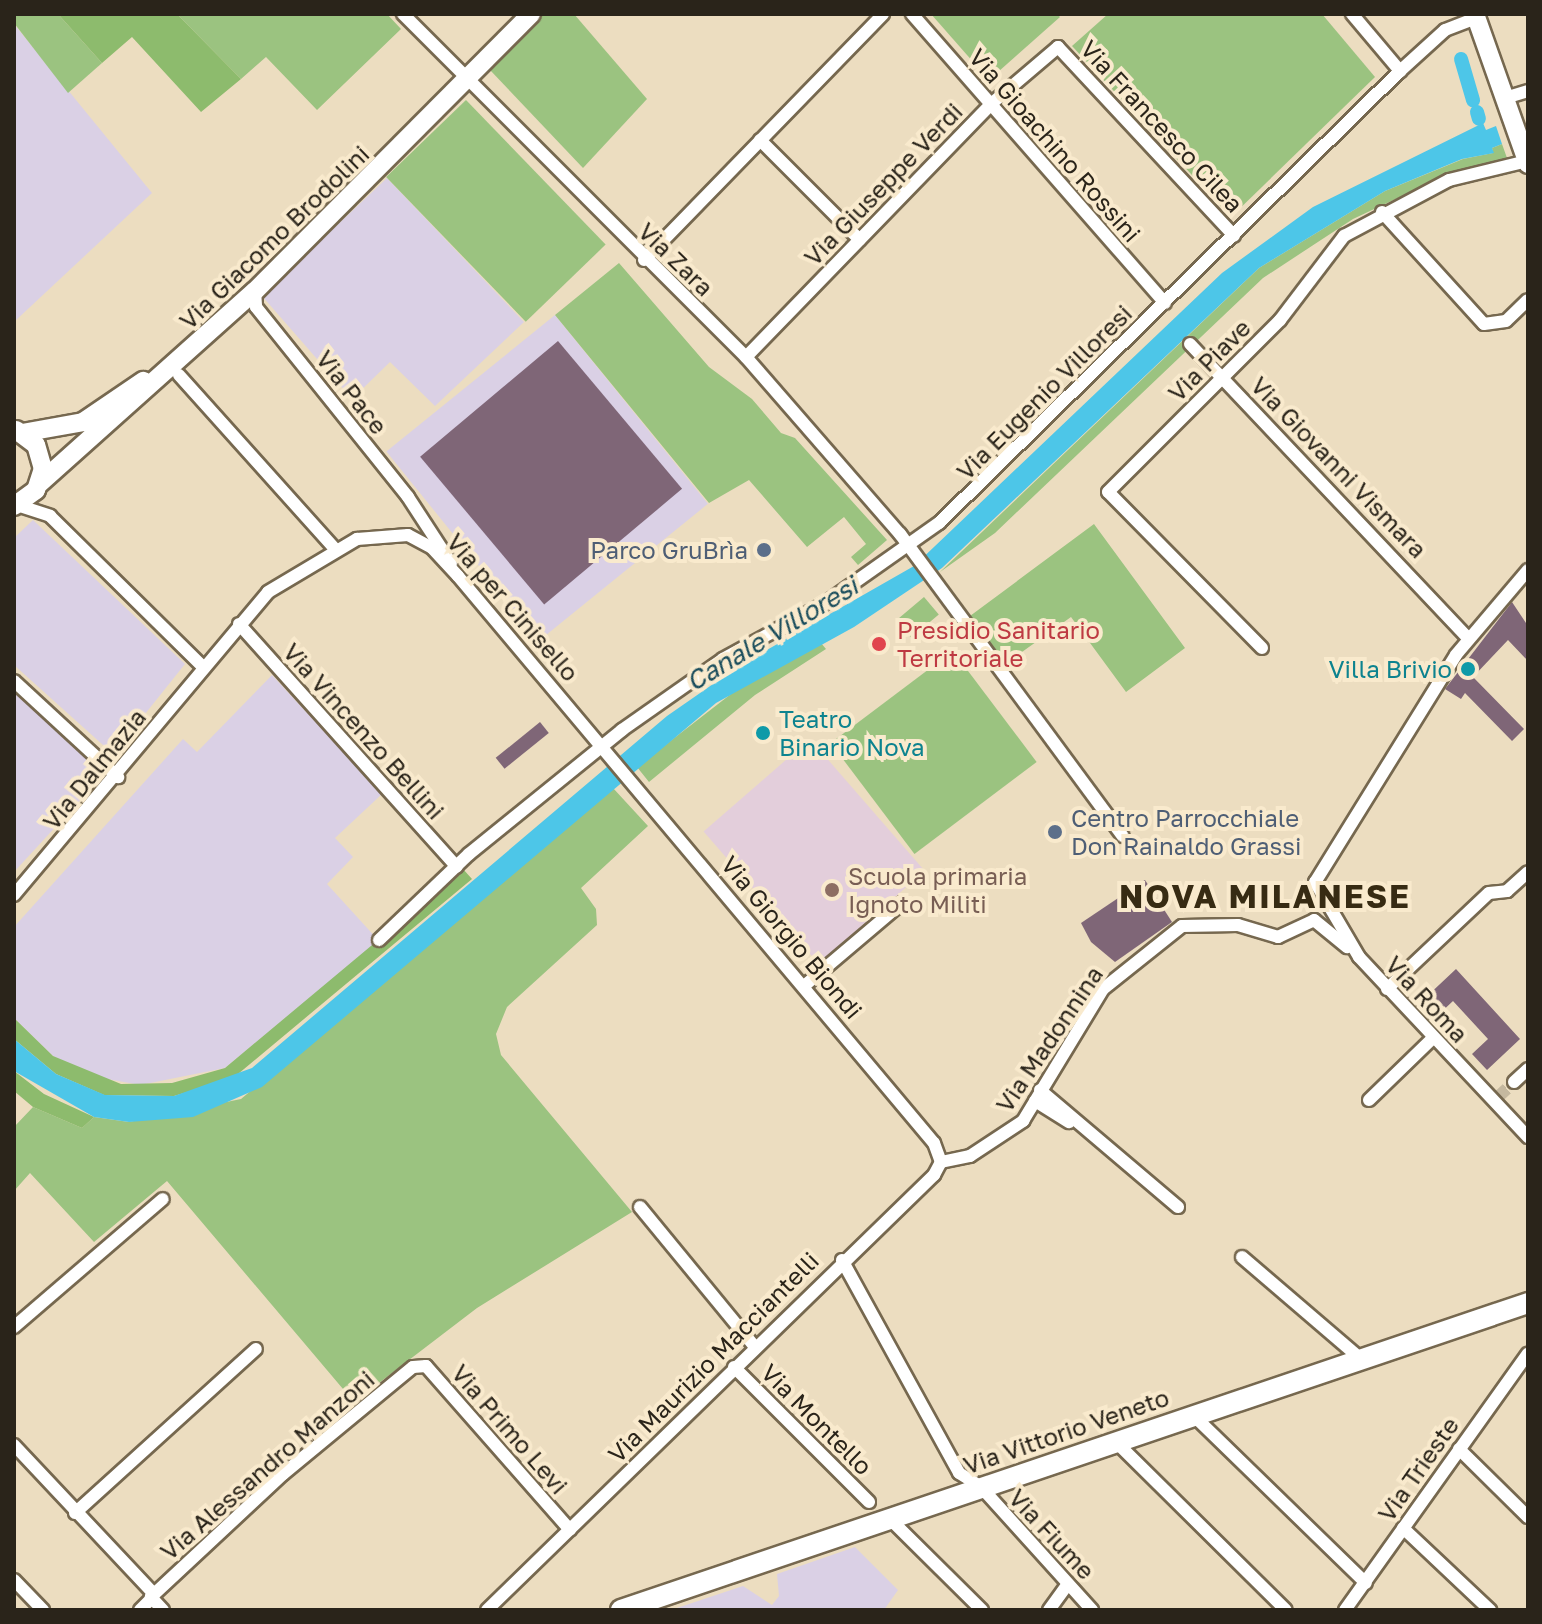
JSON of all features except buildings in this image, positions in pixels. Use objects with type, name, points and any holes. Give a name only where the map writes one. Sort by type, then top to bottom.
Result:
[{"type":"main road","name":"Via Giacomo Brodolini","points":[[40,483],[255,291],[464,76],[516,14]]},
{"type":"main road","name":"Via Giacomo Brodolini","points":[[18,431],[83,422],[140,384],[531,14]]},
{"type":"main road","points":[[1476,16],[1528,162]]},
{"type":"main road","points":[[15,505],[40,483],[40,453],[18,431]]},
{"type":"main road","name":"Via Vittorio Veneto","points":[[621,1610],[1528,1303]]},
{"type":"street","name":"Via Zara","points":[[403,14],[644,260],[746,357],[909,545],[1123,836]]},
{"type":"street","points":[[644,260],[883,14]]},
{"type":"street","name":"Via Gioachino Rossini","points":[[912,14],[1165,303]]},
{"type":"street","points":[[1352,14],[1400,71]]},
{"type":"street","name":"Via Eugenio Villoresi","points":[[379,940],[457,867],[601,745],[723,659],[824,604],[909,545],[983,485],[1400,71],[1445,30],[1476,16]]},
{"type":"street","name":"Via Giuseppe Verdi","points":[[746,357],[991,104],[1058,47]]},
{"type":"street","name":"Via Francesco Cilea","points":[[1058,47],[1234,236]]},
{"type":"street","points":[[1505,98],[1528,91]]},
{"type":"street","points":[[760,140],[860,240]]},
{"type":"street","name":"Via Piave","points":[[1262,648],[1108,492],[1280,320],[1344,236],[1382,212],[1449,180],[1528,162]]},
{"type":"street","points":[[1382,212],[1484,324],[1506,321],[1528,300]]},
{"type":"street","name":"Via Pace","points":[[255,291],[256,307],[423,520],[458,576]]},
{"type":"street","name":"Via Giovanni Vismara","points":[[1190,344],[1468,638]]},
{"type":"street","points":[[179,375],[336,550]]},
{"type":"street","points":[[40,483],[50,516]]},
{"type":"street","points":[[15,505],[50,516],[203,667]]},
{"type":"street","points":[[408,535],[423,520]]},
{"type":"street","name":"Via per Cinisello","points":[[203,667],[268,592],[336,550],[370,534],[408,535],[432,548],[458,576],[601,745]]},
{"type":"street","points":[[1468,638],[1528,570]]},
{"type":"street","name":"Via Vincenzo Bellini","points":[[239,624],[457,867]]},
{"type":"street","name":"Via Roma","points":[[1468,638],[1384,780],[1316,876],[1359,957],[1528,1137]]},
{"type":"street","name":"Via Dalmazia","points":[[14,895],[118,777],[203,667]]},
{"type":"street","points":[[14,681],[118,777]]},
{"type":"street","name":"Via Giorgio Biondi","points":[[601,745],[934,1143],[941,1162]]},
{"type":"street","points":[[1387,989],[1489,893],[1507,891],[1528,872]]},
{"type":"street","points":[[804,986],[902,903]]},
{"type":"street","name":"Via Madonnina","points":[[941,1162],[957,1162],[997,1141],[1023,1121],[1103,989],[1187,924],[1238,925],[1278,937],[1314,920],[1359,957]]},
{"type":"street","points":[[1369,1100],[1433,1038]]},
{"type":"street","points":[[1514,1082],[1528,1069]]},
{"type":"street","points":[[1037,1096],[1178,1207]]},
{"type":"street","name":"Via Maurizio Macciantelli","points":[[487,1610],[941,1162]]},
{"type":"street","points":[[14,1327],[163,1199]]},
{"type":"street","points":[[640,1207],[754,1346]]},
{"type":"street","points":[[1242,1257],[1361,1359]]},
{"type":"street","name":"Via Fiume","points":[[842,1260],[959,1473],[981,1487],[1092,1610]]},
{"type":"street","points":[[75,1513],[256,1349]]},
{"type":"street","name":"Via Trieste","points":[[1345,1610],[1528,1353]]},
{"type":"street","name":"Via Primo Levi","points":[[413,1367],[426,1366],[570,1530]]},
{"type":"street","name":"Via Alessandro Manzoni","points":[[140,1610],[283,1474],[413,1367]]},
{"type":"street","name":"Via Montello","points":[[734,1367],[869,1502]]},
{"type":"street","points":[[1193,1415],[1366,1583]]},
{"type":"street","points":[[1115,1441],[1286,1610]]},
{"type":"street","points":[[14,1445],[163,1610]]},
{"type":"street","points":[[1459,1449],[1528,1517]]},
{"type":"street","points":[[889,1518],[982,1610]]},
{"type":"street","points":[[1403,1528],[1490,1610]]},
{"type":"street","points":[[14,1580],[43,1610]]},
{"type":"street","name":"Via Maurizio Macciantelli","points":[[497,1610],[516,1584]]},
{"type":"street","points":[[1049,1610],[1068,1584]]},
{"type":"shaded area","points":[[14,24],[152,193],[14,322]]},
{"type":"shaded area","points":[[387,178],[524,322],[435,406],[390,362],[352,399],[262,296]]},
{"type":"shaded area","points":[[555,315],[708,504],[539,640],[386,452]]},
{"type":"shaded area","points":[[33,520],[185,664],[113,754],[14,665],[14,538]]},
{"type":"shaded area","points":[[272,675],[382,794],[335,838],[353,857],[327,884],[379,941],[225,1068],[140,1085],[91,1076],[53,1056],[14,1018],[14,927],[183,739],[197,752]]},
{"type":"shaded area","points":[[14,690],[106,772],[14,872]]},
{"type":"shaded area","points":[[810,739],[925,871],[818,964],[704,832]]},
{"type":"shaded area","points":[[855,1547],[898,1590],[884,1610],[671,1610],[743,1586],[772,1605],[779,1596],[777,1574]]},
{"type":"green space","points":[[14,14],[58,14],[102,63],[68,93],[14,23]]},
{"type":"green space","points":[[58,14],[177,14],[241,79],[201,112],[132,37],[102,63]]},
{"type":"green space","points":[[177,14],[387,14],[401,29],[317,110],[266,57],[241,79]]},
{"type":"green space","points":[[543,14],[574,14],[647,99],[583,168],[490,70]]},
{"type":"green space","points":[[931,14],[1057,14],[1060,17],[989,80]]},
{"type":"green space","points":[[1108,14],[1322,14],[1375,77],[1231,217],[1072,46]]},
{"type":"green space","points":[[466,100],[606,245],[526,322],[386,177]]},
{"type":"green space","points":[[1502,144],[1507,158],[1436,180],[1353,219],[1263,278],[995,533],[940,572],[1259,268],[1385,191],[1463,159],[1493,153],[1492,148]]},
{"type":"green space","points":[[619,263],[709,367],[752,399],[781,433],[795,438],[887,540],[858,565],[851,557],[866,544],[844,517],[807,547],[749,480],[709,503],[555,315]]},
{"type":"green space","points":[[1094,524],[1185,648],[1126,692],[1071,617],[1005,664],[970,616]]},
{"type":"green space","points":[[924,597],[939,615],[911,638],[896,620]]},
{"type":"green space","points":[[821,643],[826,649],[755,695],[649,782],[637,767],[749,680]]},
{"type":"green space","points":[[953,651],[1037,762],[914,854],[831,743]]},
{"type":"green space","points":[[613,788],[648,826],[581,888],[596,909],[597,925],[507,1007],[496,1034],[501,1055],[632,1212],[477,1308],[354,1402],[167,1181],[94,1242],[30,1173],[14,1191],[14,1127],[33,1107],[82,1128],[94,1117],[129,1122],[241,1099]]},
{"type":"green space","points":[[463,869],[472,879],[232,1079],[174,1096],[104,1095],[56,1074],[14,1039],[14,1018],[53,1056],[121,1084],[172,1083],[225,1068]]},
{"type":"green space","points":[[14,1071],[44,1094],[94,1117],[82,1128],[33,1107],[14,1091]]},
{"type":"water","points":[[1483,123],[1486,130],[1496,126],[1502,144],[1492,148],[1494,153],[1462,159],[1385,191],[1259,268],[942,568],[854,627],[716,703],[262,1087],[193,1117],[129,1122],[94,1117],[14,1071],[14,1039],[56,1074],[105,1095],[174,1096],[252,1068],[667,716],[739,666],[914,566],[1222,273],[1313,207]]},
{"type":"waterway","points":[[1461,59],[1473,100]]},
{"type":"waterway","points":[[1477,112],[1479,119]]},
{"type":"tunnel","points":[[1498,1097],[1514,1082]]},
{"type":"place","name":"Parco GruBrìa","points":[[764,550]]},
{"type":"place","name":"Presidio Sanitario Territoriale","points":[[879,644]]},
{"type":"place","name":"Villa Brivio","points":[[1468,669]]},
{"type":"place","name":"Teatro Binario Nova","points":[[763,733]]},
{"type":"place","name":"Centro Parrocchiale Don Rainaldo Grassi","points":[[1055,832]]},
{"type":"place","name":"Scuola primaria Ignoto Militi","points":[[832,890]]},
{"type":"district","name":"NOVA MILANESE","points":[[1265,896]]},
{"type":"water label","name":"Canale Villoresi","points":[[772,634]]}]
